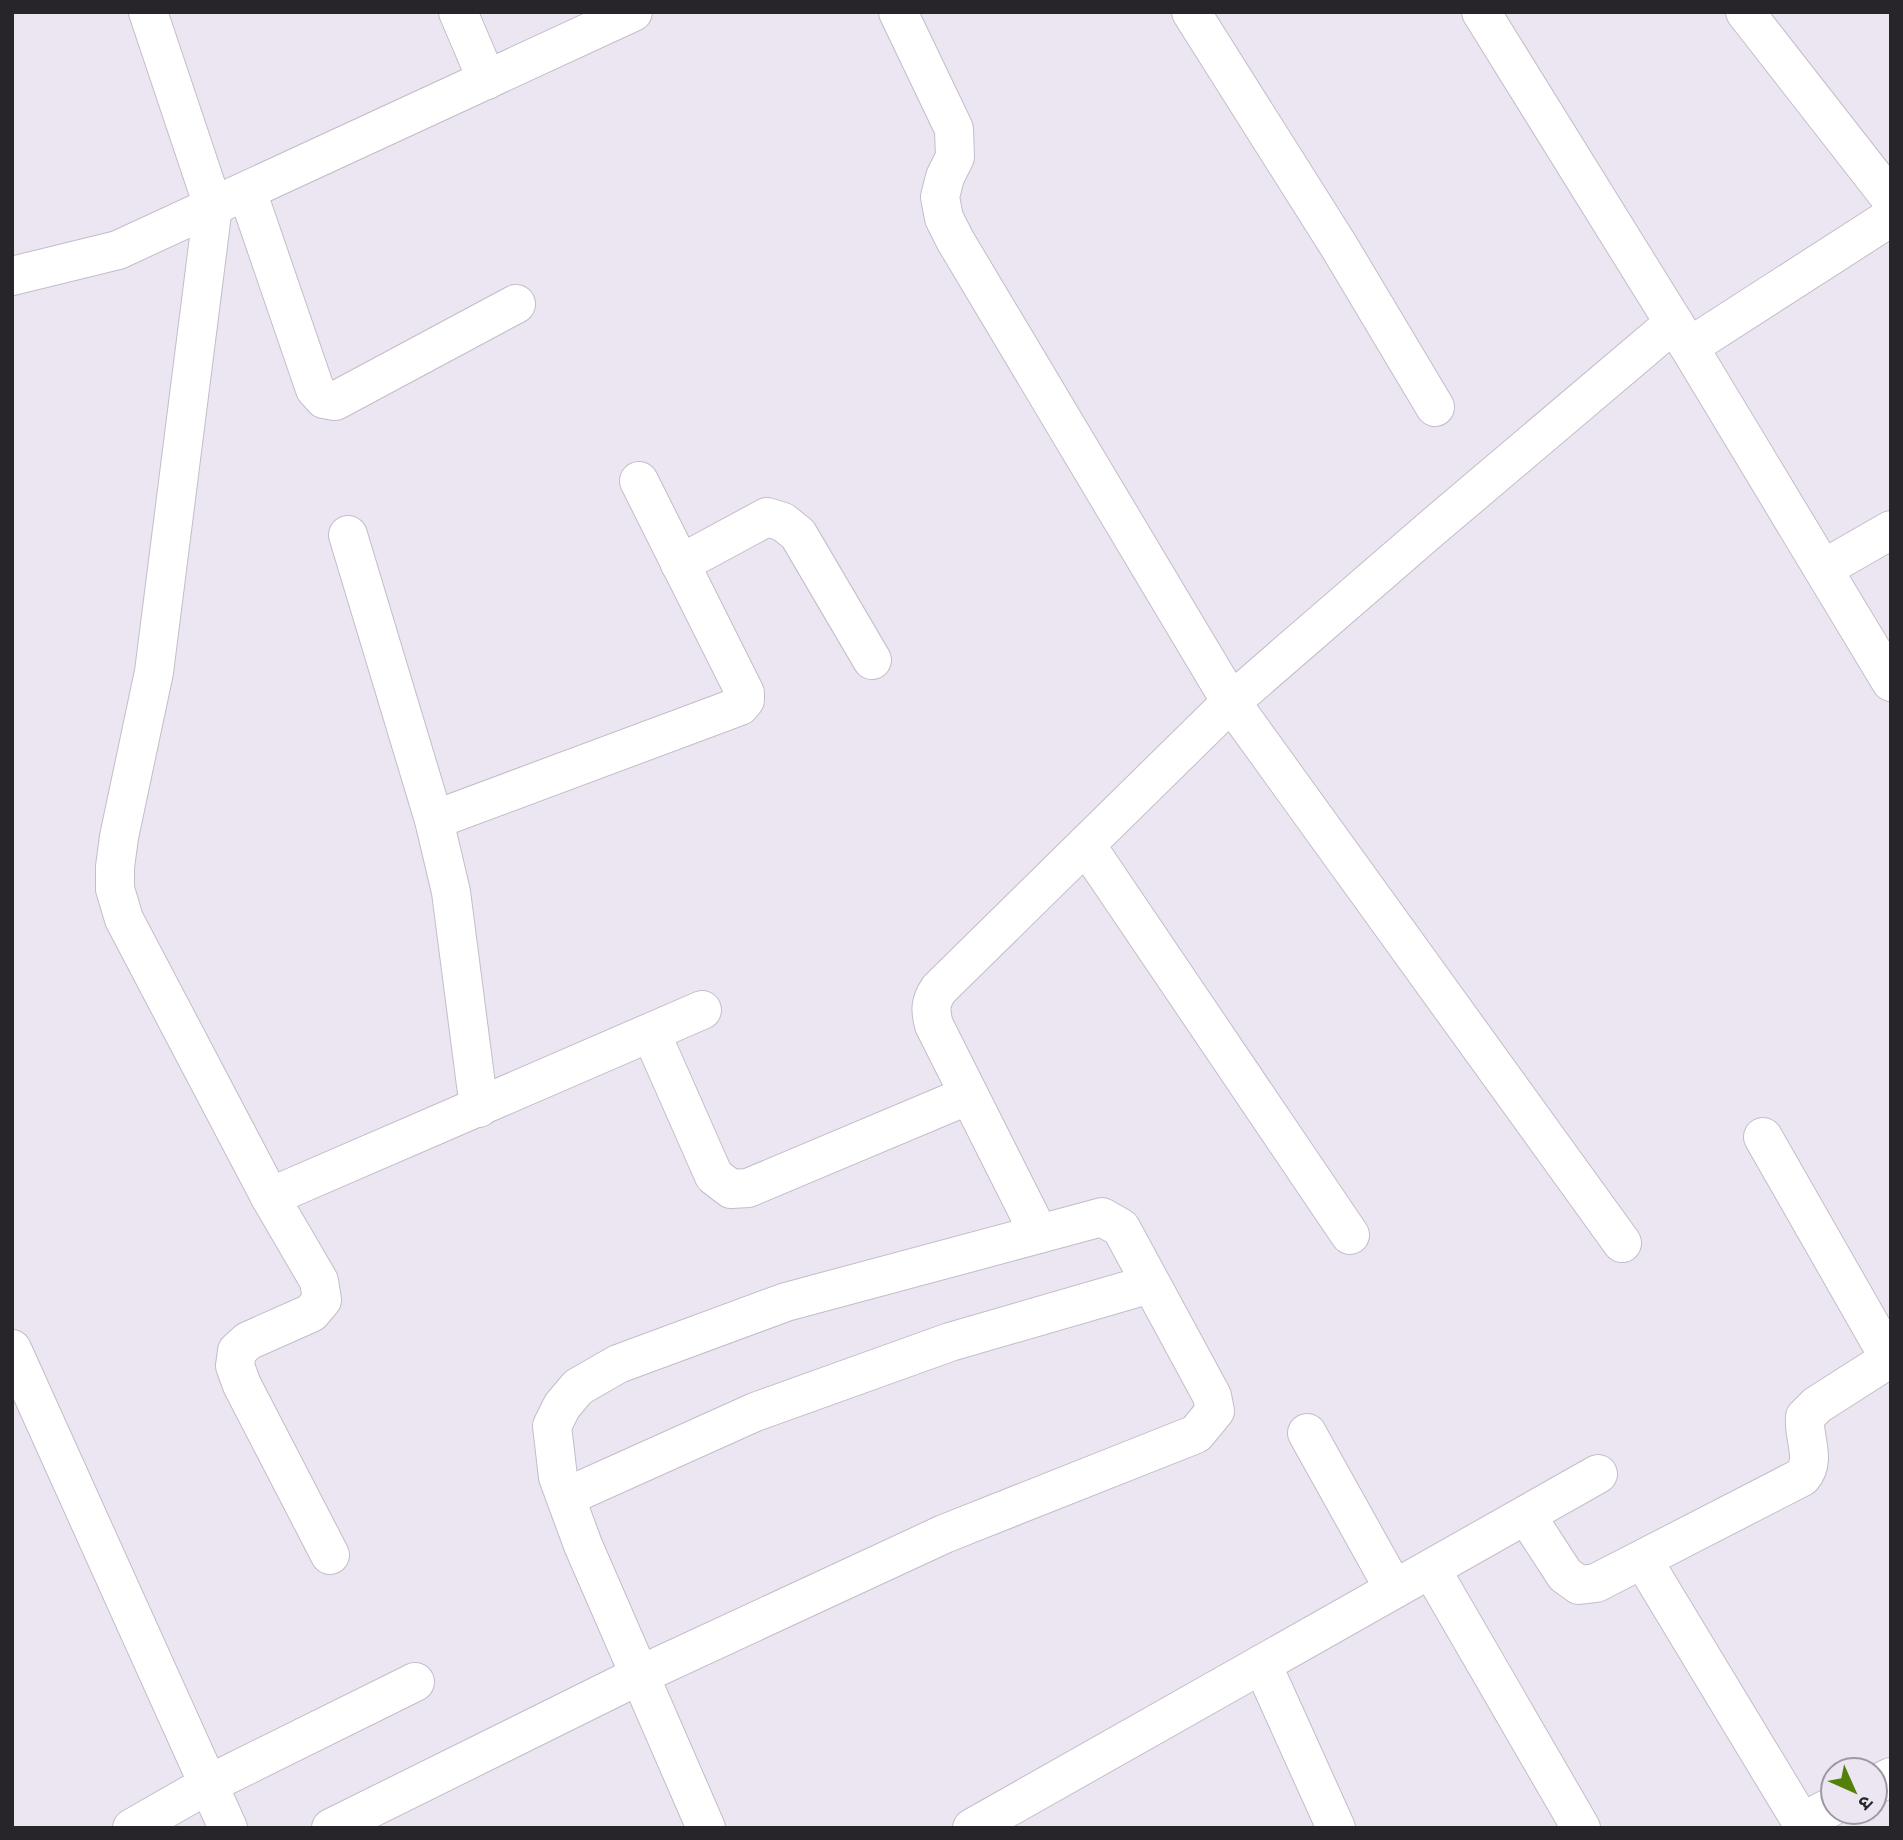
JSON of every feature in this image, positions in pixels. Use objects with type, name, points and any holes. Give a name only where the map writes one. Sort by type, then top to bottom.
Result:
[{"type":"street","points":[[148,12],[315,389],[324,399],[335,401],[516,304]]},
{"type":"street","points":[[458,12],[487,80]]},
{"type":"street","points":[[12,276],[118,250],[633,12]]},
{"type":"street","points":[[898,12],[954,129],[955,157],[945,177],[940,197],[944,218],[955,240],[1231,702],[1622,1243]]},
{"type":"street","points":[[1191,12],[1340,248],[1434,407]]},
{"type":"street","points":[[1745,12],[1891,199]]},
{"type":"street","points":[[1487,15],[1891,682]]},
{"type":"street","points":[[230,198],[154,672],[119,837],[115,889],[124,919],[270,1197],[319,1281],[322,1300],[311,1313],[248,1341],[237,1351],[235,1366],[242,1385],[330,1555]]},
{"type":"street","points":[[1039,1234],[934,1025],[930,1011],[932,999],[939,989],[1231,702],[1421,537],[1682,335],[1891,217]]},
{"type":"street","points":[[433,820],[740,706],[745,700],[745,693],[639,481]]},
{"type":"street","points":[[680,564],[767,517],[783,522],[798,534],[872,660]]},
{"type":"street","points":[[1823,569],[1891,530]]},
{"type":"street","points":[[348,535],[433,820],[451,892],[480,1108]]},
{"type":"street","points":[[1086,845],[1350,1235]]},
{"type":"street","points":[[270,1197],[702,1010]]},
{"type":"street","points":[[651,1032],[714,1176],[731,1189],[748,1188],[969,1095]]},
{"type":"street","points":[[1526,1515],[1564,1575],[1579,1585],[1597,1583],[1802,1477],[1809,1469],[1810,1461],[1805,1417],[1817,1405],[1890,1360],[1763,1137]]},
{"type":"street","points":[[331,1828],[640,1675],[944,1534],[1196,1434],[1214,1411],[1212,1396],[1121,1228],[1102,1217],[786,1302],[618,1364],[578,1387],[562,1406],[552,1426],[558,1476],[583,1545],[640,1675],[706,1828]]},
{"type":"street","points":[[566,1497],[755,1412],[950,1342],[1150,1284]]},
{"type":"street","points":[[12,1349],[228,1828]]},
{"type":"street","points":[[1307,1433],[1394,1589]]},
{"type":"street","points":[[989,1824],[1262,1664],[1598,1474]]},
{"type":"street","points":[[1643,1560],[1813,1819]]},
{"type":"street","points":[[1431,1569],[1581,1828]]},
{"type":"street","points":[[1262,1664],[1336,1828]]},
{"type":"street","points":[[132,1828],[209,1784],[415,1682]]}]
